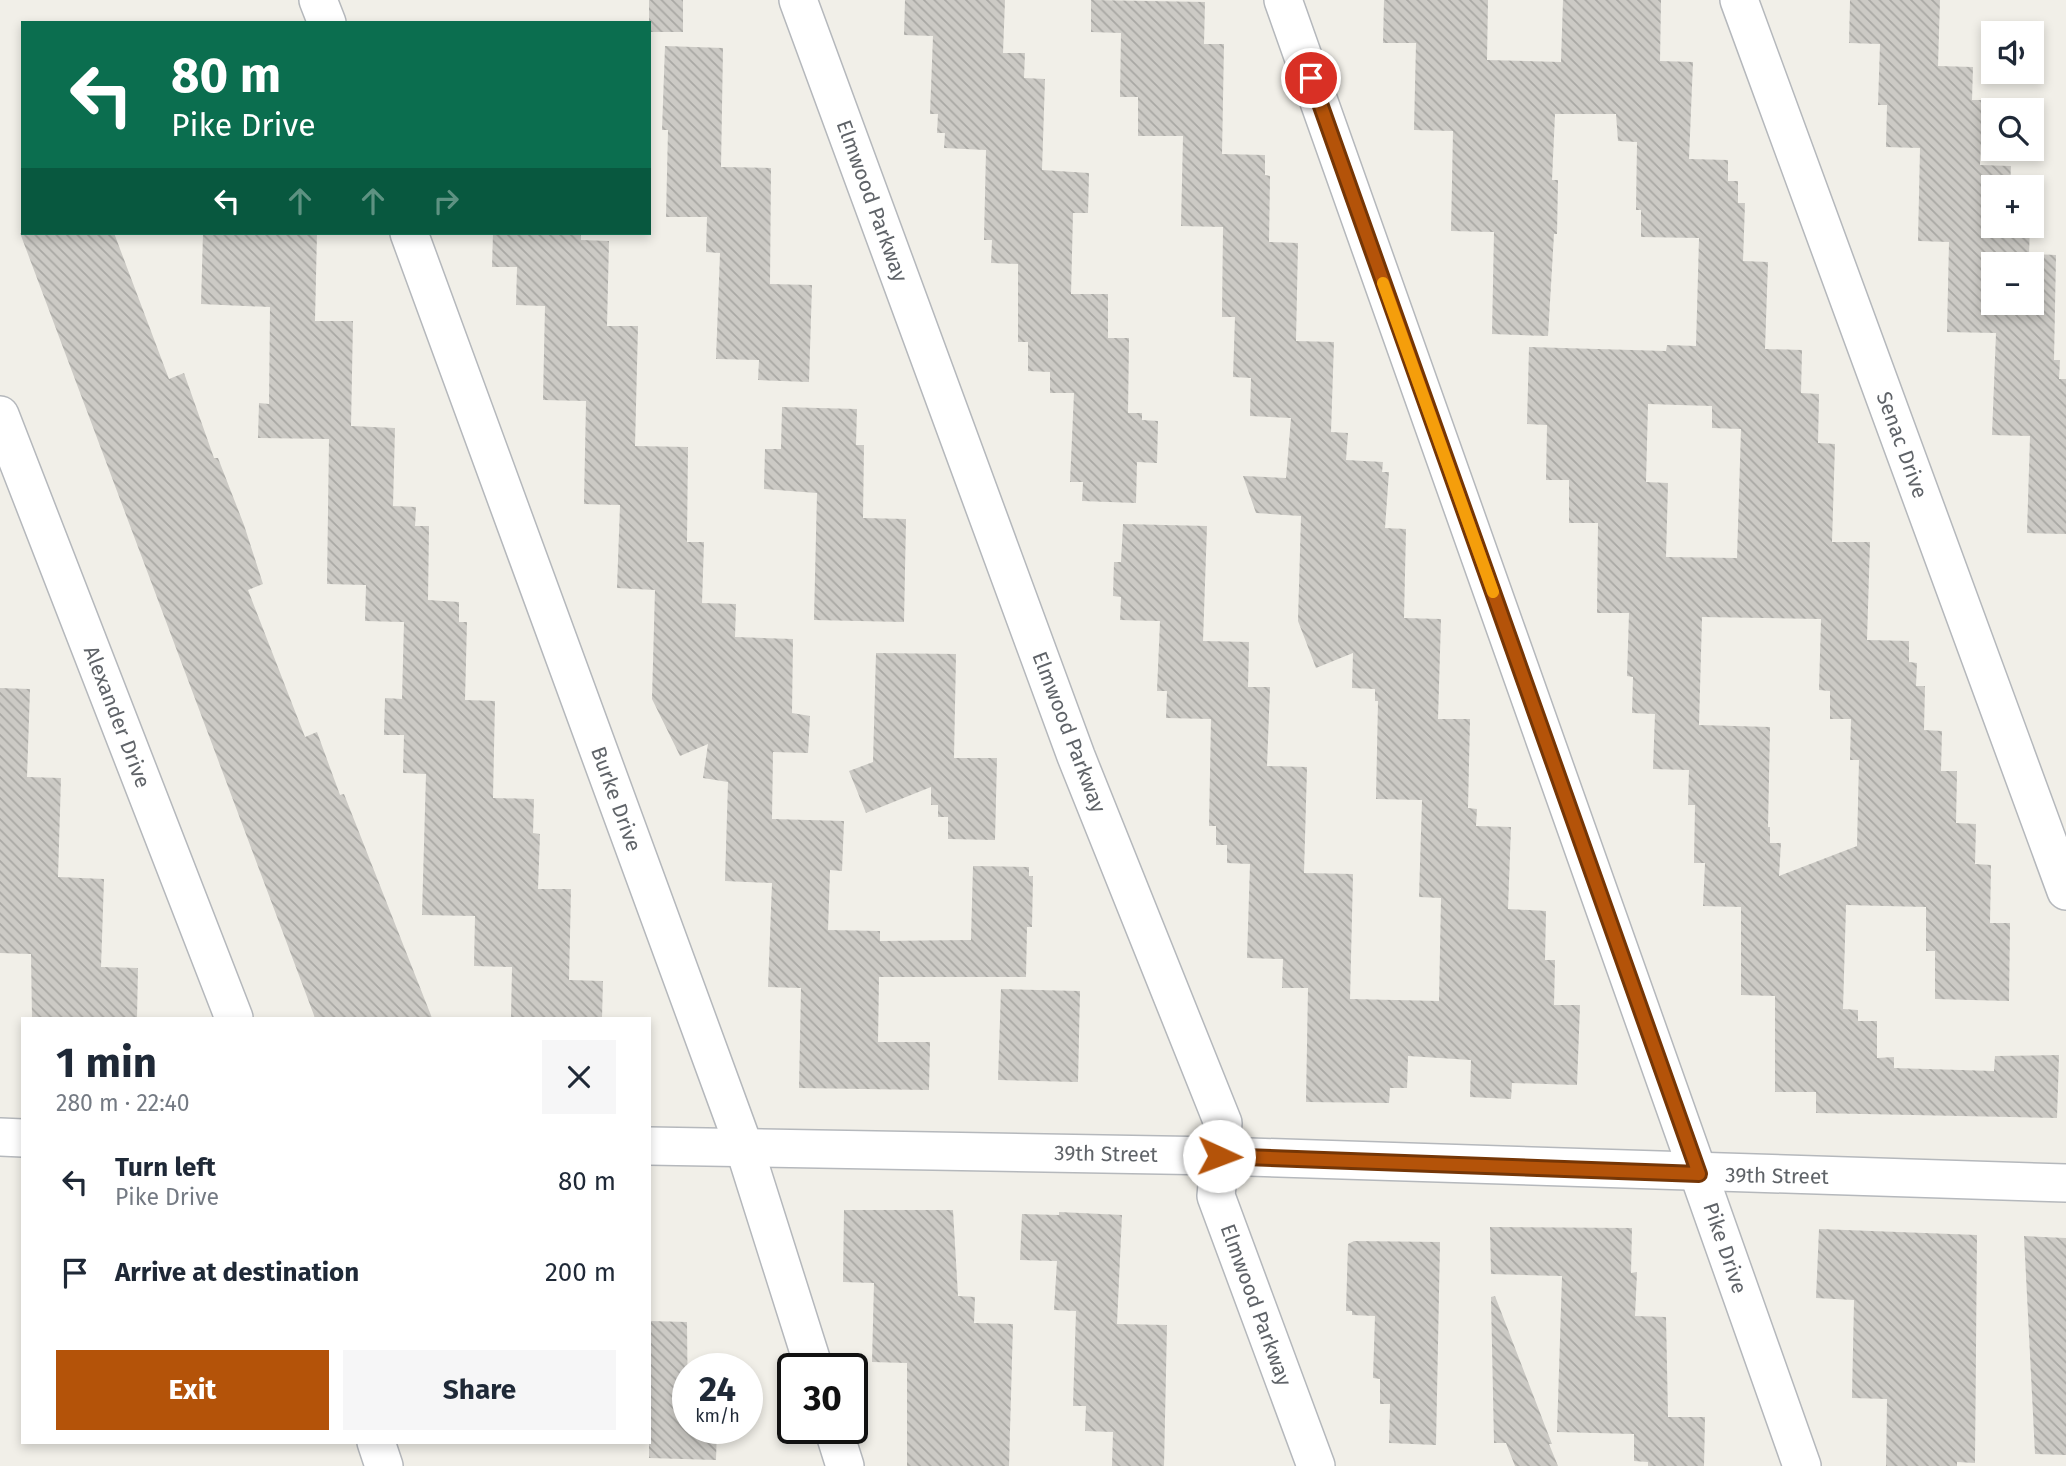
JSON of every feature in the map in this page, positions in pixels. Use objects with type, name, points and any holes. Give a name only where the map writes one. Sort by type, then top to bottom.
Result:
[{"type":"street","points":[[318,0],[326,21]]},
{"type":"street","name":"Elmwood Parkway","points":[[798,0],[1076,756],[1223,1123],[1216,1196],[1316,1466]]},
{"type":"street","name":"Pike Drive","points":[[1283,0],[1802,1466]]},
{"type":"street","name":"Senac Drive","points":[[1739,0],[2066,891]]},
{"type":"street","name":"Burke Drive","points":[[410,235],[744,1147],[809,1353]]},
{"type":"street","name":"Alexander Drive","points":[[0,415],[234,1017]]},
{"type":"street","points":[[0,1137],[21,1138]]},
{"type":"street","name":"39th Street","points":[[651,1146],[1219,1156],[1699,1174],[2066,1183]]},
{"type":"street","points":[[377,1444],[384,1466]]},
{"type":"street","points":[[838,1444],[845,1466]]},
{"type":"building","points":[[649,0],[683,0],[683,32],[651,32]]},
{"type":"building","points":[[905,0],[1005,0],[1003,53],[1025,53],[1024,78],[1045,79],[1042,170],[1089,173],[1088,213],[1073,213],[1071,294],[1108,294],[1108,338],[1129,338],[1128,413],[1142,413],[1142,420],[1158,421],[1157,463],[1137,462],[1136,503],[1082,501],[1083,482],[1070,482],[1074,393],[1050,393],[1050,372],[1028,371],[1028,342],[1018,342],[1018,264],[991,263],[992,240],[984,240],[986,150],[944,148],[945,133],[937,133],[938,114],[930,114],[933,36],[904,35]]},
{"type":"building","points":[[1091,0],[1205,2],[1204,44],[1224,44],[1222,154],[1265,155],[1265,175],[1270,176],[1269,242],[1298,243],[1296,341],[1334,342],[1331,432],[1348,433],[1346,460],[1383,462],[1382,472],[1389,472],[1385,528],[1406,529],[1404,618],[1441,619],[1438,719],[1470,719],[1468,808],[1477,809],[1476,826],[1511,827],[1508,909],[1546,911],[1545,960],[1555,960],[1554,1005],[1580,1005],[1577,1085],[1512,1083],[1511,1099],[1470,1097],[1471,1060],[1408,1056],[1407,1088],[1390,1088],[1389,1103],[1306,1102],[1308,988],[1282,988],[1283,959],[1247,958],[1250,864],[1227,863],[1227,845],[1216,845],[1216,826],[1209,826],[1211,719],[1166,718],[1167,691],[1157,691],[1160,621],[1120,620],[1121,597],[1113,596],[1114,562],[1121,562],[1123,524],[1207,526],[1203,641],[1249,642],[1248,687],[1270,687],[1267,766],[1307,767],[1304,873],[1353,874],[1350,999],[1439,1001],[1441,898],[1419,897],[1422,800],[1376,799],[1378,701],[1375,701],[1375,689],[1352,688],[1353,653],[1316,668],[1298,621],[1301,516],[1256,513],[1243,476],[1286,478],[1291,418],[1250,416],[1251,378],[1233,377],[1235,317],[1222,317],[1223,227],[1181,226],[1183,136],[1138,136],[1138,97],[1120,97],[1121,33],[1091,32]]},
{"type":"building","points":[[1384,0],[1488,0],[1487,60],[1561,62],[1563,0],[1661,0],[1660,61],[1693,62],[1689,159],[1728,160],[1728,181],[1738,181],[1738,203],[1745,203],[1743,261],[1768,262],[1765,349],[1802,350],[1801,393],[1819,394],[1818,443],[1835,444],[1832,542],[1870,542],[1867,640],[1909,641],[1909,662],[1917,663],[1916,686],[1925,686],[1924,730],[1942,731],[1941,771],[1957,771],[1956,823],[1976,824],[1975,864],[1991,865],[1990,923],[2010,923],[2009,1001],[1935,999],[1935,951],[1926,951],[1926,907],[1846,905],[1843,1009],[1858,1010],[1858,1021],[1877,1021],[1877,1058],[1894,1057],[1894,1068],[1994,1071],[1995,1056],[2059,1055],[2057,1118],[1816,1113],[1816,1092],[1775,1092],[1775,996],[1741,995],[1741,907],[1703,906],[1705,863],[1694,863],[1695,805],[1688,805],[1689,770],[1653,769],[1655,714],[1632,713],[1633,677],[1627,676],[1629,613],[1597,613],[1598,523],[1569,523],[1569,480],[1546,480],[1547,425],[1527,424],[1529,347],[1666,351],[1667,345],[1696,346],[1699,238],[1641,237],[1641,210],[1636,210],[1637,142],[1618,141],[1616,114],[1555,114],[1552,180],[1558,180],[1557,234],[1554,234],[1548,336],[1492,334],[1494,232],[1451,231],[1453,131],[1414,130],[1416,43],[1383,43]],"holes":[[[1648,404],[1712,406],[1712,428],[1741,429],[1737,558],[1666,557],[1668,483],[1646,482]],[[1702,617],[1821,619],[1819,690],[1830,691],[1830,719],[1851,719],[1850,760],[1859,760],[1857,846],[1779,876],[1781,843],[1770,843],[1768,827],[1770,727],[1699,725]]]},
{"type":"building","points":[[1850,0],[1940,0],[1938,66],[1973,67],[1972,100],[1981,100],[1980,165],[2011,166],[2011,175],[1981,175],[1981,238],[2030,238],[2029,252],[1981,252],[1981,315],[2044,315],[2044,255],[2056,255],[2054,360],[2060,360],[2059,379],[2066,379],[2066,534],[2027,533],[2030,436],[1992,435],[1996,333],[1947,332],[1949,242],[1918,241],[1920,148],[1886,147],[1887,105],[1878,105],[1880,44],[1849,43]]},
{"type":"building","points":[[665,46],[723,48],[721,167],[771,168],[770,284],[812,285],[809,382],[758,380],[759,360],[716,359],[720,253],[706,252],[707,217],[666,217],[668,130],[662,130]]},
{"type":"building","points":[[20,233],[115,235],[169,379],[184,373],[214,458],[218,458],[244,525],[263,584],[248,590],[305,737],[317,732],[340,795],[344,794],[432,1017],[315,1017]]},
{"type":"building","points":[[203,235],[317,235],[315,321],[353,321],[351,426],[395,428],[393,506],[416,507],[415,526],[429,526],[428,600],[459,602],[459,622],[467,622],[465,700],[495,701],[493,798],[534,799],[533,833],[540,834],[538,889],[571,889],[569,980],[603,981],[602,1017],[511,1017],[512,967],[474,966],[475,916],[422,915],[426,774],[403,773],[404,735],[384,735],[385,698],[402,699],[404,622],[365,621],[366,585],[327,584],[329,439],[258,438],[259,403],[269,404],[270,307],[201,304]]},
{"type":"building","points":[[493,235],[581,235],[581,240],[609,241],[607,326],[638,326],[635,446],[688,447],[687,542],[704,542],[702,603],[736,604],[735,637],[793,639],[792,713],[810,716],[808,753],[773,752],[772,819],[844,821],[842,871],[830,870],[828,930],[880,931],[880,941],[971,940],[973,866],[1029,867],[1029,876],[1033,876],[1032,927],[1027,927],[1026,977],[879,977],[878,1042],[930,1042],[929,1090],[799,1088],[801,988],[768,987],[772,883],[725,881],[728,782],[703,778],[708,744],[680,756],[652,699],[655,590],[617,588],[620,505],[584,504],[586,401],[543,400],[545,306],[516,305],[517,267],[492,267]]},
{"type":"building","points":[[782,407],[857,409],[856,445],[864,445],[863,518],[906,519],[904,622],[814,620],[817,493],[764,489],[765,449],[781,449]]},
{"type":"building","points":[[876,653],[956,654],[954,758],[997,758],[995,840],[948,839],[948,817],[938,817],[938,805],[931,805],[931,787],[866,813],[849,771],[873,762]]},
{"type":"building","points":[[0,688],[30,689],[27,777],[61,778],[58,877],[104,879],[101,967],[138,968],[137,1017],[32,1017],[31,954],[0,953]]},
{"type":"building","points":[[1001,989],[1080,991],[1078,1082],[998,1080]]},
{"type":"building","points":[[844,1210],[953,1210],[958,1296],[975,1297],[974,1323],[1013,1324],[1009,1466],[907,1466],[907,1363],[872,1362],[874,1283],[843,1282]]},
{"type":"building","points":[[1059,1212],[1122,1215],[1117,1324],[1167,1325],[1164,1466],[1112,1466],[1113,1432],[1085,1431],[1086,1406],[1073,1406],[1076,1311],[1054,1310],[1057,1261],[1020,1260],[1022,1214],[1059,1215]]},
{"type":"building","points":[[1490,1227],[1632,1228],[1631,1273],[1637,1272],[1635,1316],[1666,1317],[1668,1417],[1705,1417],[1704,1466],[1648,1466],[1648,1462],[1634,1461],[1634,1434],[1557,1432],[1562,1276],[1491,1274]]},
{"type":"building","points":[[1819,1229],[1977,1235],[1975,1463],[1957,1462],[1957,1466],[1886,1466],[1887,1399],[1852,1398],[1854,1300],[1816,1298]]},
{"type":"building","points":[[2024,1236],[2066,1238],[2066,1455],[2035,1454]]},
{"type":"building","points":[[1354,1241],[1440,1242],[1436,1445],[1389,1443],[1390,1404],[1380,1404],[1380,1379],[1373,1378],[1375,1316],[1352,1315],[1352,1311],[1346,1311],[1348,1244]]},
{"type":"building","points":[[1495,1296],[1558,1466],[1515,1466],[1506,1443],[1494,1443],[1491,1297]]},
{"type":"building","points":[[651,1321],[687,1322],[687,1353],[672,1353],[672,1444],[716,1444],[716,1460],[649,1458]]},
{"type":"slow traffic","points":[[1383,283],[1493,592]]},
{"type":"route","points":[[1219,1156],[1699,1174],[1311,78]]}]
